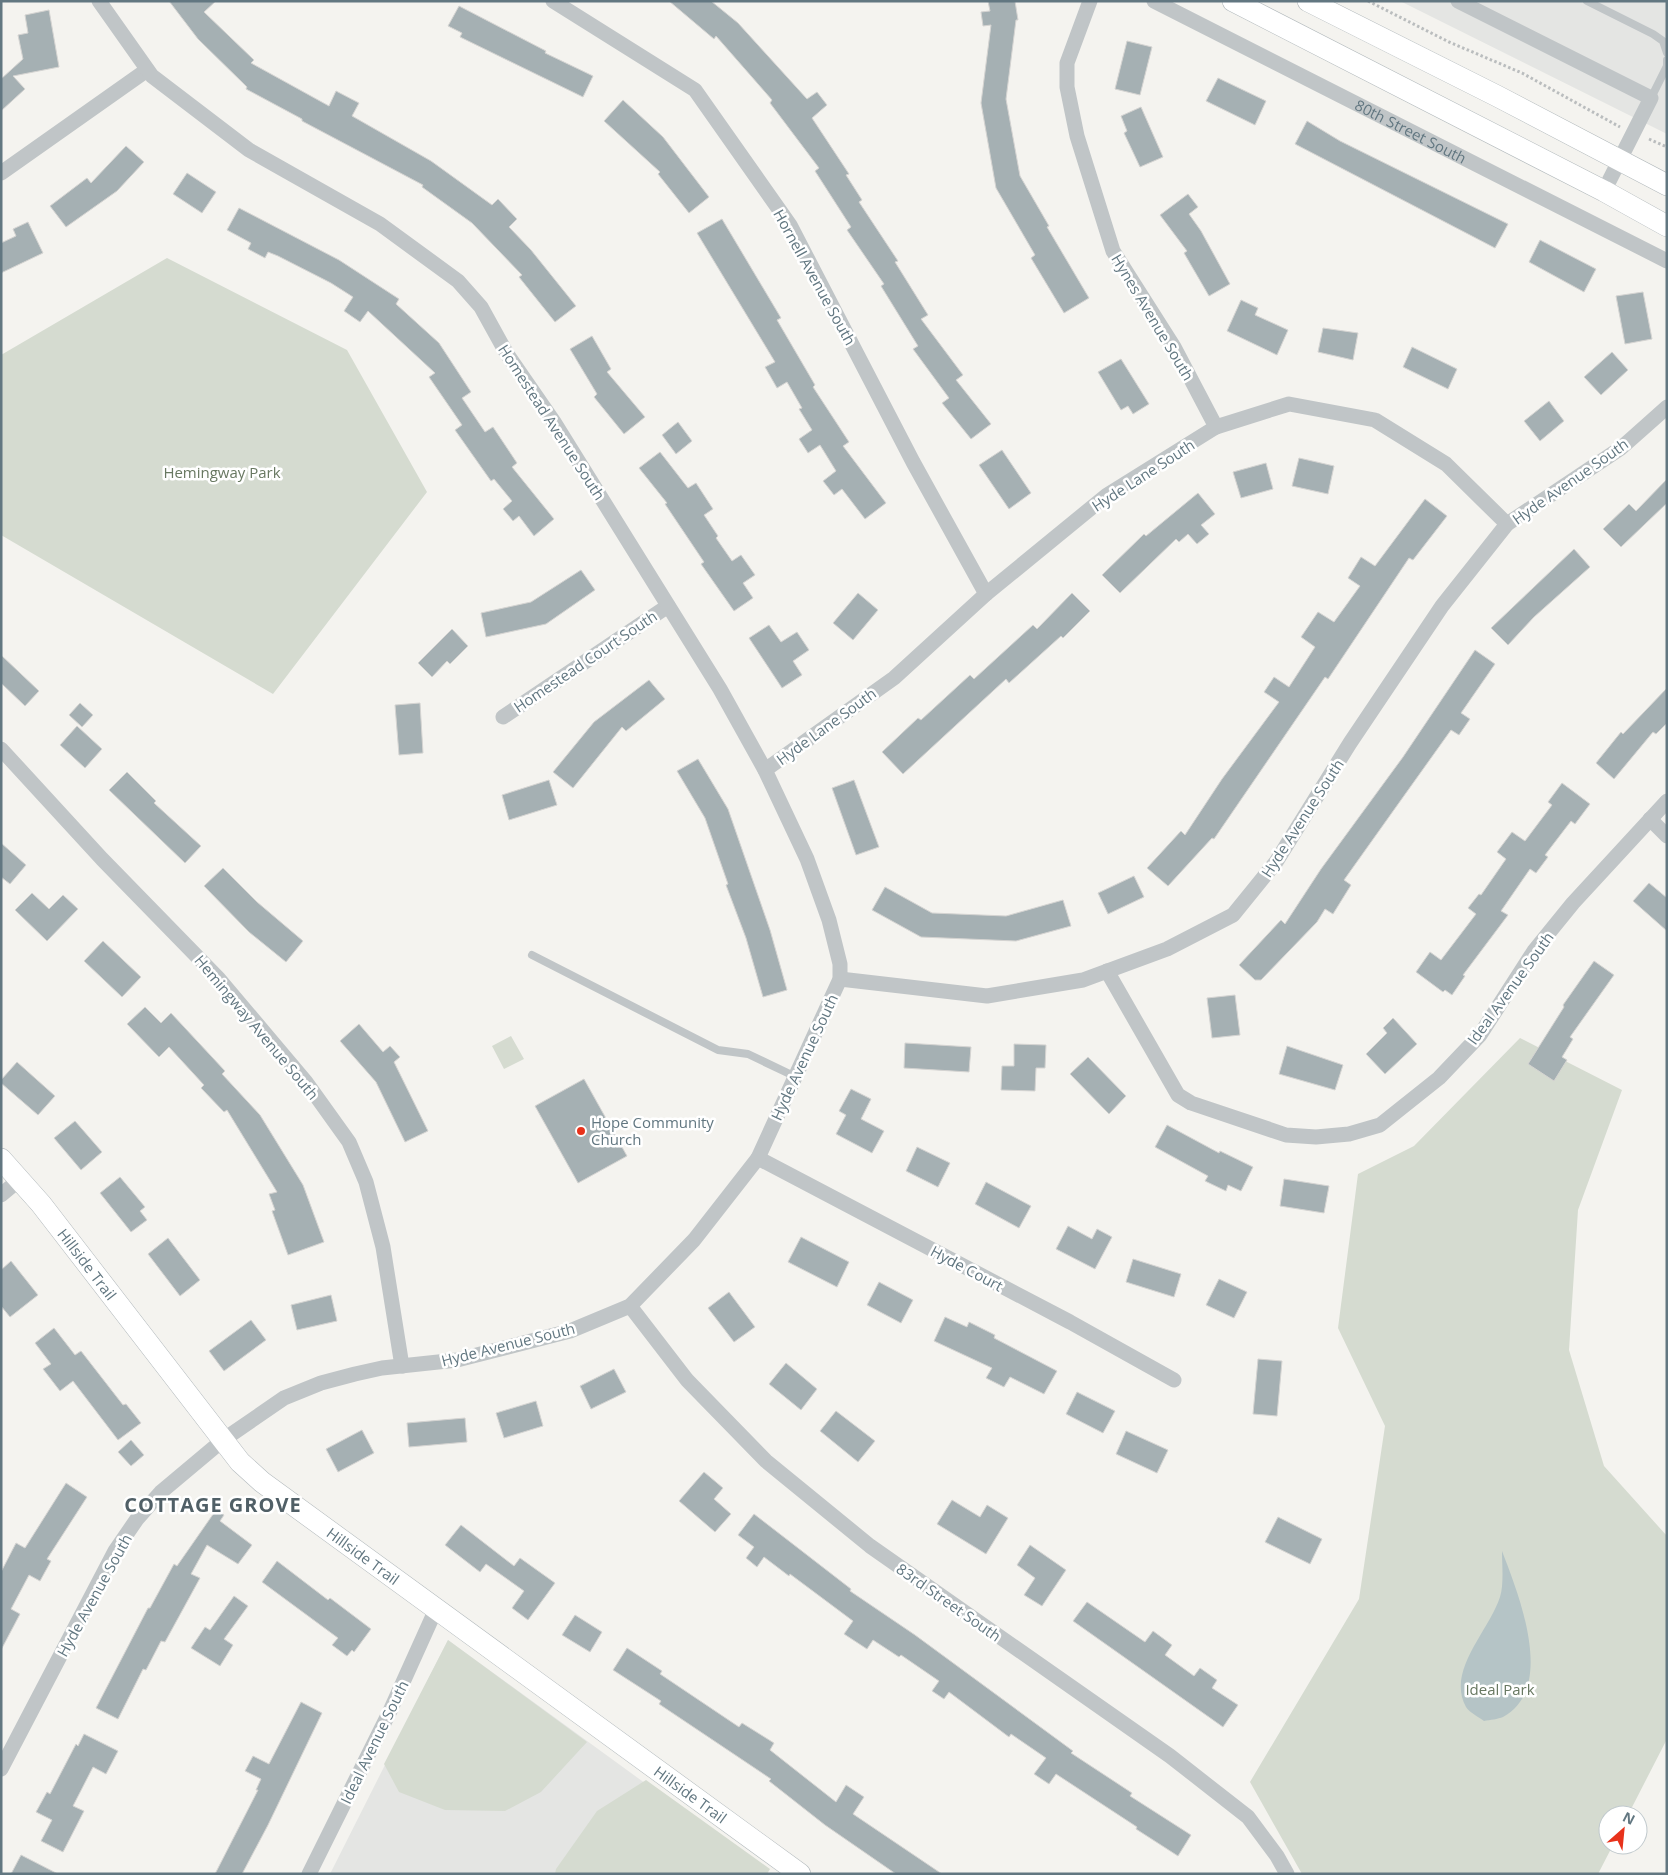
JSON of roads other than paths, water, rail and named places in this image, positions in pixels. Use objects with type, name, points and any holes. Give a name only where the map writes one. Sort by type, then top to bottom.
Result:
[{"type":"street","name":"Homestead Avenue South","points":[[99,1],[152,76],[250,150],[380,224],[458,281],[481,307],[507,354],[554,422],[720,689],[765,770],[807,859],[829,920],[840,964],[840,979]]},
{"type":"street","name":"Hornell Avenue South","points":[[553,1],[695,90],[790,225],[913,462],[986,594]]},
{"type":"street","name":"Hynes Avenue South","points":[[1090,1],[1067,63],[1067,87],[1077,136],[1113,251],[1174,347],[1216,427]]},
{"type":"street","name":"80th Street South","points":[[1154,1],[1667,261]]},
{"type":"street","points":[[1233,1],[1604,191],[1667,226]]},
{"type":"street","points":[[1308,1],[1667,185]]},
{"type":"street","points":[[1458,1],[1651,98],[1604,191]]},
{"type":"street","points":[[1,174],[147,70]]},
{"type":"street","name":"Hyde Lane South","points":[[765,770],[894,678],[986,594],[1107,495],[1216,427],[1289,404],[1375,420],[1446,464],[1507,524]]},
{"type":"street","name":"Hyde Avenue South","points":[[1,1769],[115,1551],[137,1520],[161,1492],[223,1440],[284,1398],[321,1383],[382,1368],[458,1360],[570,1332],[630,1306],[694,1240],[758,1158],[840,979],[987,996],[1083,980],[1167,949],[1233,915],[1276,862],[1350,743],[1442,606],[1507,524],[1621,448],[1667,407]]},
{"type":"street","name":"Homestead Court South","points":[[503,717],[668,606]]},
{"type":"street","name":"Hemingway Avenue South","points":[[1,749],[102,859],[219,979],[306,1082],[349,1142],[366,1182],[383,1247],[402,1366]]},
{"type":"street","name":"Ideal Avenue South","points":[[1107,971],[1178,1095],[1191,1103],[1286,1135],[1316,1137],[1349,1134],[1380,1125],[1439,1078],[1480,1035],[1534,951],[1574,903],[1667,801]]},
{"type":"street","points":[[1650,819],[1667,836]]},
{"type":"street","name":"Hyde Court","points":[[758,1158],[1061,1317],[1174,1380]]},
{"type":"street","name":"Hillside Trail","points":[[1,1159],[240,1462],[262,1482],[800,1874]]},
{"type":"street","points":[[1,1195],[19,1180]]},
{"type":"street","name":"83rd Street South","points":[[630,1306],[687,1380],[766,1461],[870,1546],[1170,1756],[1248,1818],[1277,1856],[1287,1874]]},
{"type":"street","name":"Ideal Avenue South","points":[[309,1874],[390,1711],[436,1610]]},
{"type":"lane","points":[[1587,1],[1653,34],[1663,41],[1667,53]]},
{"type":"lane","points":[[1651,98],[1667,60]]},
{"type":"lane","points":[[532,955],[718,1050],[748,1054],[794,1076]]},
{"type":"place","name":"Hope Community Church","points":[[581,1131]]},
{"type":"district","name":"COTTAGE GROVE","points":[[213,1504]]},
{"type":"park label","name":"Hemingway Park","points":[[222,472]]},
{"type":"park label","name":"Ideal Park","points":[[1500,1689]]}]
